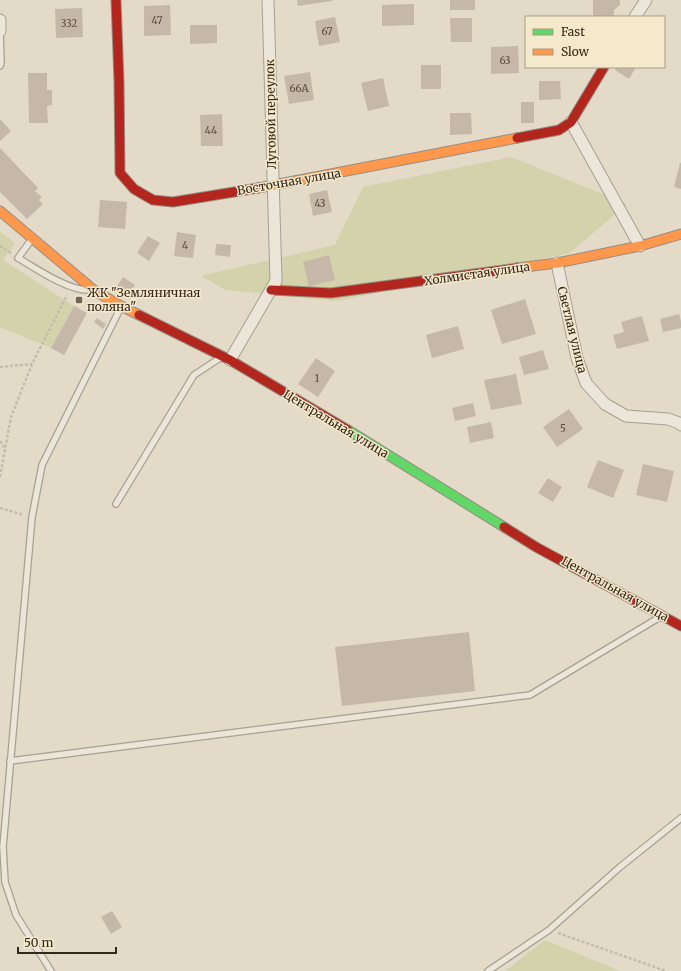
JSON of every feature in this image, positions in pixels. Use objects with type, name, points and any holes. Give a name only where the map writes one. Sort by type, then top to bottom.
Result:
[{"type":"street","name":"Восточная улица","points":[[116,0],[120,173],[134,189],[153,200],[173,202],[273,185],[559,130],[570,122]]},
{"type":"street","name":"Луговой переулок","points":[[226,358],[276,281],[268,0]]},
{"type":"street","points":[[636,16],[646,0]]},
{"type":"street","points":[[0,20],[0,31]]},
{"type":"street","points":[[603,68],[570,122],[640,246]]},
{"type":"street","name":"Центральная улица","points":[[0,211],[95,291],[121,306],[226,358],[336,423],[536,546],[681,626]]},
{"type":"street","name":"Холмистая улица","points":[[271,290],[331,293],[557,263],[640,246],[681,234]]},
{"type":"street","name":"Светлая улица","points":[[557,263],[577,358],[586,383],[605,404],[626,416],[668,419],[681,425]]},
{"type":"lane","points":[[0,31],[0,66]]},
{"type":"lane","points":[[32,238],[18,258],[71,287],[95,291]]},
{"type":"lane","points":[[51,971],[16,915],[5,882],[3,847],[32,517],[42,465],[121,306]]},
{"type":"lane","points":[[116,504],[194,375],[226,358]]},
{"type":"lane","points":[[10,761],[530,695],[662,616]]},
{"type":"lane","points":[[488,971],[549,930],[620,866],[681,818]]},
{"type":"path","points":[[0,246],[18,258]]},
{"type":"path","points":[[0,477],[11,417],[32,364],[71,287]]},
{"type":"path","points":[[0,367],[32,364]]},
{"type":"path","points":[[0,441],[5,449]]},
{"type":"path","points":[[0,508],[32,517]]},
{"type":"path","points":[[549,930],[666,971]]},
{"type":"green space","points":[[511,157],[627,204],[570,253],[337,301],[226,290],[201,276],[335,245],[363,187]]},
{"type":"green space","points":[[0,232],[15,243],[3,260],[74,306],[51,348],[0,327]]},
{"type":"green space","points":[[545,940],[620,971],[505,971]]},
{"type":"building","points":[[297,0],[332,0],[332,1],[298,6]]},
{"type":"building","points":[[450,0],[475,0],[475,10],[450,10]]},
{"type":"building","points":[[593,0],[620,0],[620,5],[614,10],[614,16],[593,16]]},
{"type":"building","points":[[414,4],[414,25],[382,26],[382,5]]},
{"type":"building","points":[[170,5],[171,35],[144,36],[144,6]]},
{"type":"building","points":[[82,8],[83,37],[56,38],[55,9]]},
{"type":"building","points":[[335,17],[340,42],[319,46],[315,21]]},
{"type":"building","points":[[450,18],[472,18],[472,42],[451,42]]},
{"type":"building","points":[[190,25],[217,25],[217,43],[190,44]]},
{"type":"building","points":[[518,46],[519,73],[491,74],[491,47]]},
{"type":"building","points":[[421,65],[441,65],[441,89],[421,89]]},
{"type":"building","points":[[616,68],[635,68],[629,79],[615,70]]},
{"type":"building","points":[[310,72],[314,100],[289,104],[284,76]]},
{"type":"building","points":[[28,73],[47,73],[47,90],[52,90],[52,105],[47,106],[48,123],[29,123]]},
{"type":"building","points":[[383,78],[389,106],[368,111],[361,83]]},
{"type":"building","points":[[539,81],[560,81],[561,99],[539,100]]},
{"type":"building","points":[[521,102],[534,102],[534,123],[521,123]]},
{"type":"building","points":[[450,113],[471,113],[472,134],[450,135]]},
{"type":"building","points":[[222,114],[223,146],[201,146],[200,115]]},
{"type":"building","points":[[0,119],[11,131],[0,141]]},
{"type":"building","points":[[0,148],[38,188],[35,191],[42,197],[39,200],[43,204],[27,219],[0,192]]},
{"type":"building","points":[[681,163],[681,189],[674,187]]},
{"type":"building","points":[[327,190],[332,212],[313,216],[309,194]]},
{"type":"building","points":[[100,200],[127,202],[125,229],[98,227]]},
{"type":"building","points":[[177,232],[196,235],[193,258],[174,256]]},
{"type":"building","points":[[148,236],[160,243],[149,261],[137,253]]},
{"type":"building","points":[[216,244],[231,245],[230,257],[215,255]]},
{"type":"building","points":[[329,255],[335,280],[309,286],[303,262]]},
{"type":"building","points":[[123,277],[135,285],[128,295],[116,288]]},
{"type":"building","points":[[525,299],[536,334],[502,344],[491,310]]},
{"type":"building","points":[[74,306],[87,313],[64,355],[51,348]]},
{"type":"building","points":[[679,314],[681,328],[663,332],[660,319]]},
{"type":"building","points":[[642,316],[649,341],[617,349],[613,335],[624,332],[621,322]]},
{"type":"building","points":[[97,318],[106,324],[103,329],[94,322]]},
{"type":"building","points":[[458,326],[464,349],[432,358],[426,335]]},
{"type":"building","points":[[543,350],[549,369],[524,375],[519,357]]},
{"type":"building","points":[[316,358],[335,371],[318,397],[298,384]]},
{"type":"building","points":[[516,374],[522,404],[491,410],[484,380]]},
{"type":"building","points":[[473,403],[476,416],[455,421],[452,408]]},
{"type":"building","points":[[569,409],[583,429],[557,447],[543,427]]},
{"type":"building","points":[[491,422],[494,438],[470,443],[467,427]]},
{"type":"building","points":[[598,460],[624,470],[613,498],[587,487]]},
{"type":"building","points":[[643,464],[674,471],[667,502],[636,495]]},
{"type":"building","points":[[548,478],[562,487],[553,502],[538,493]]},
{"type":"building","points":[[469,632],[475,691],[342,706],[335,647]]},
{"type":"building","points":[[112,911],[122,927],[111,934],[101,917]]},
{"type":"traffic: fast","points":[[348,430],[504,527]]},
{"type":"traffic: slow","points":[[258,188],[517,138]]},
{"type":"traffic: slow","points":[[0,211],[95,291],[139,315]]},
{"type":"traffic: slow","points":[[517,268],[557,263],[640,246],[681,234]]},
{"type":"traffic: jam","points":[[116,0],[120,173],[134,189],[153,200],[173,202],[258,188]]},
{"type":"traffic: jam","points":[[517,138],[559,130],[571,122],[603,68]]},
{"type":"traffic: jam","points":[[271,290],[331,293],[517,268]]},
{"type":"traffic: jam","points":[[139,315],[230,360],[348,430]]},
{"type":"traffic: jam","points":[[504,527],[536,547],[681,626]]},
{"type":"place","name":"ЖК \"Земляничная поляна\"","points":[[79,300]]}]
